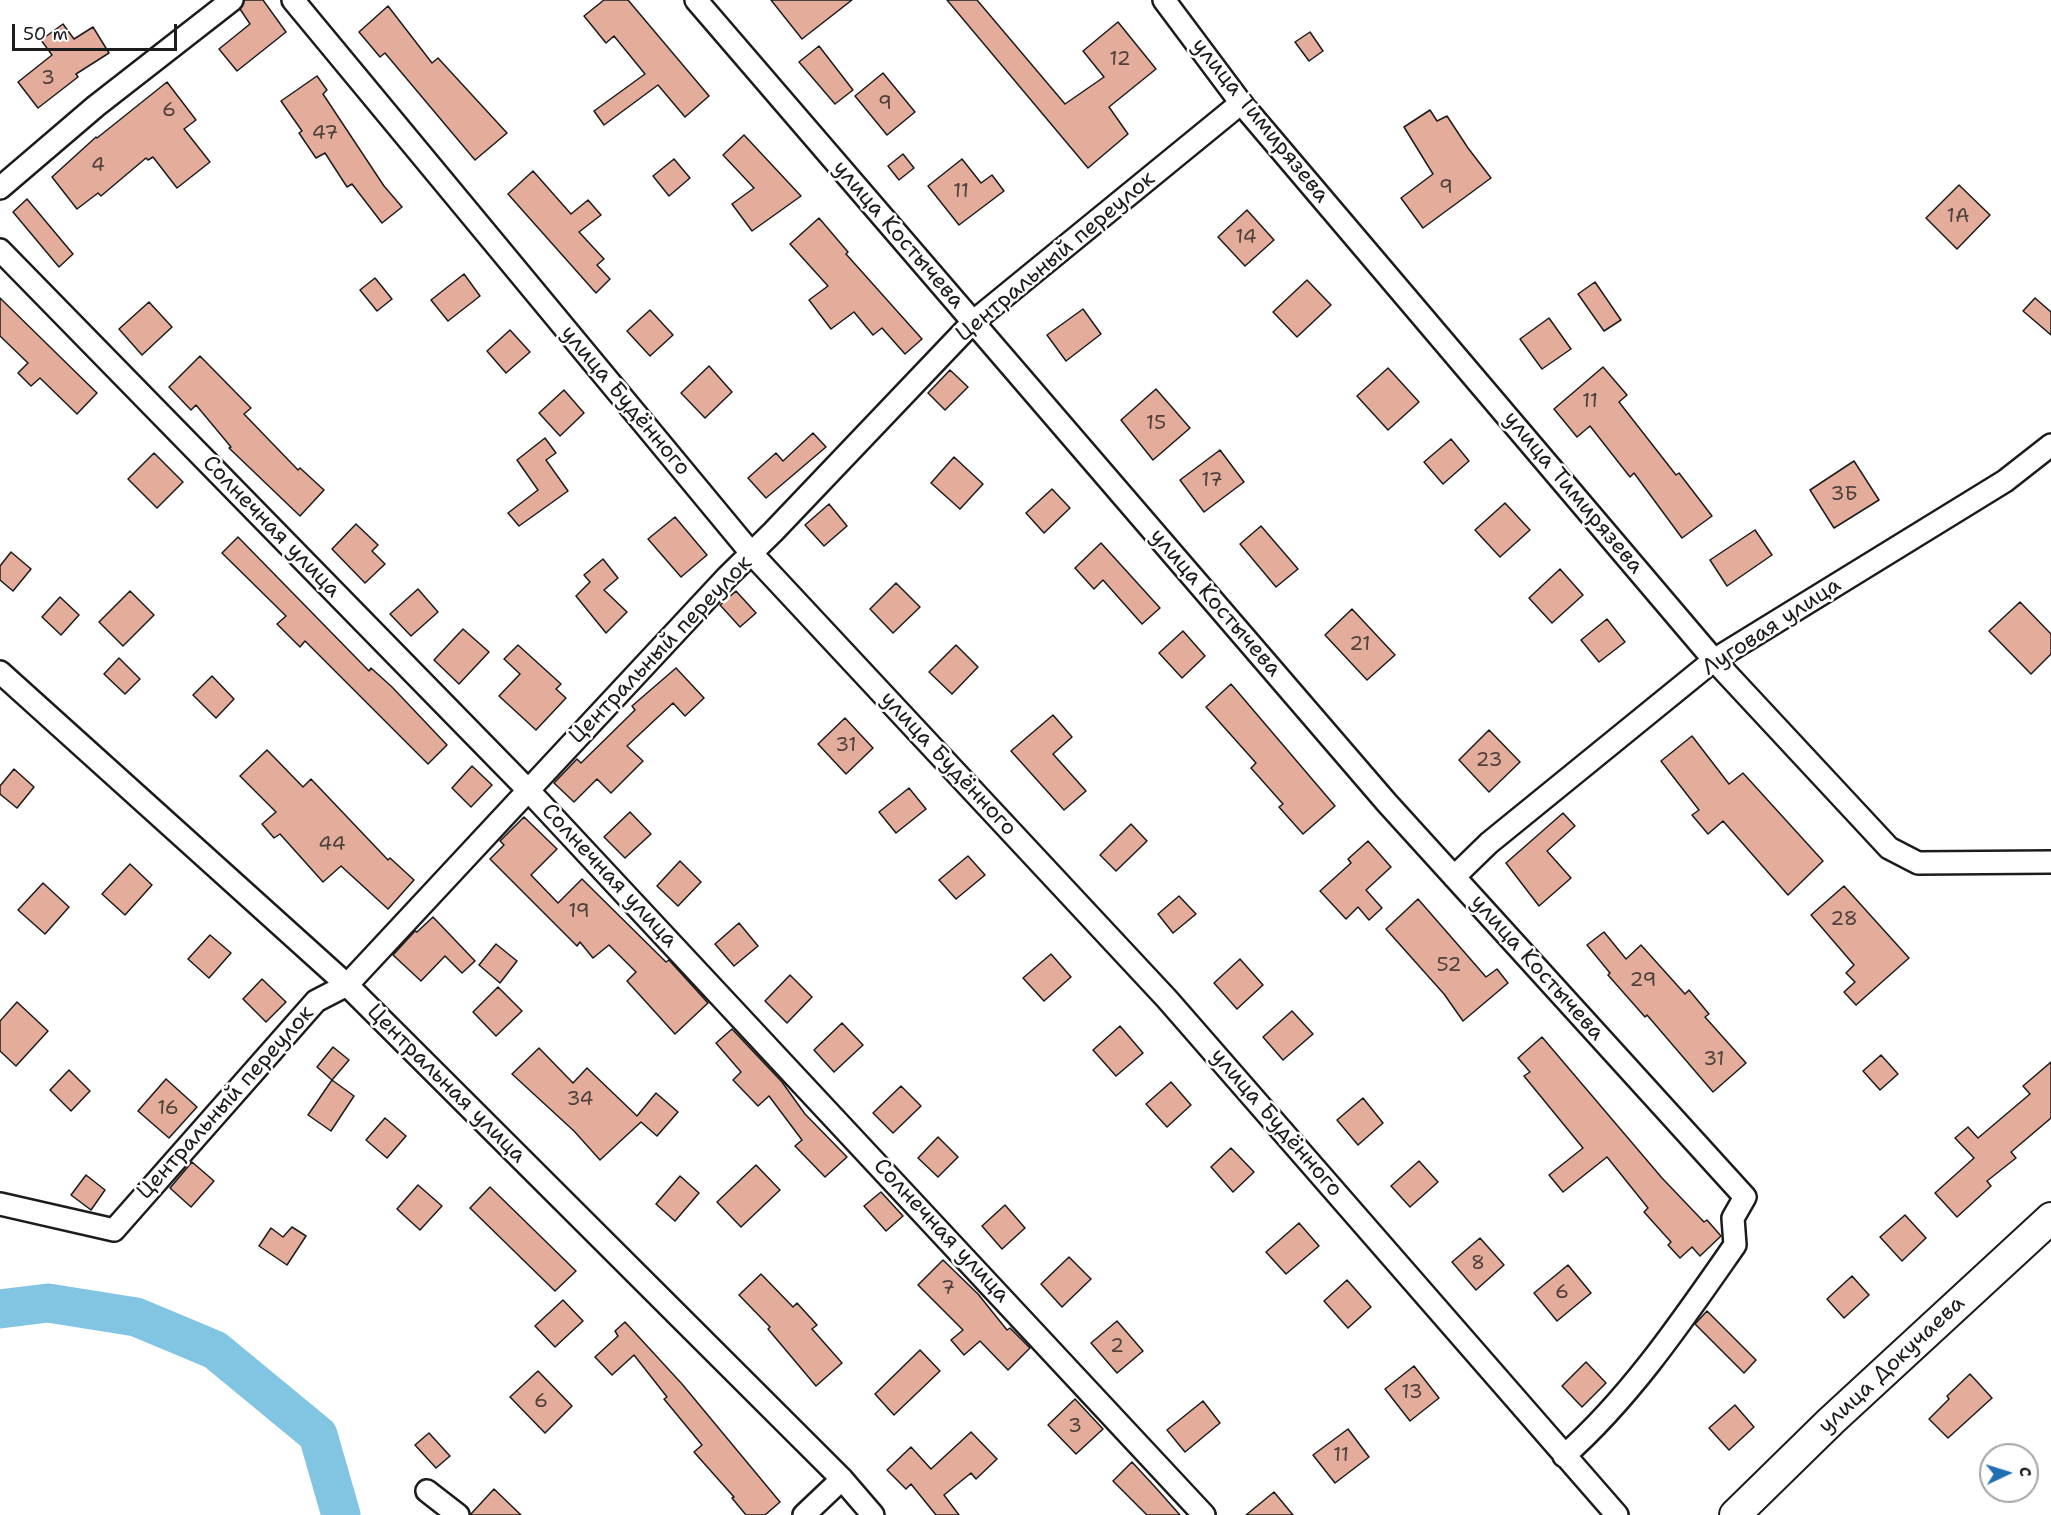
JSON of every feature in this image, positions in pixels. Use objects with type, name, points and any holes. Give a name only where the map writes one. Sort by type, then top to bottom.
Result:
[{"type":"main road","name":"улица Докучаева","points":[[1735,1515],[1831,1421],[2051,1218]]},
{"type":"street","points":[[0,188],[96,106],[232,0]]},
{"type":"street","name":"улица Будённого","points":[[293,0],[752,554],[1167,999],[1617,1515]]},
{"type":"street","name":"улица Костычева","points":[[696,0],[1379,794],[1745,1197],[1733,1218],[1735,1245],[1640,1374],[1583,1440],[1564,1456]]},
{"type":"street","name":"улица Тимирязева","points":[[1164,0],[1241,103],[1714,660],[1889,848],[1918,863],[2051,862]]},
{"type":"street","name":"Центральный переулок","points":[[0,1204],[114,1230],[316,1001],[347,985],[528,790],[973,322],[1241,103]]},
{"type":"street","name":"Солнечная улица","points":[[0,250],[528,790],[1204,1515]]},
{"type":"street","name":"Луговая улица","points":[[1454,877],[1489,843],[1714,660],[2005,481],[2051,445]]},
{"type":"street","name":"Центральная улица","points":[[0,672],[347,985],[842,1479],[873,1515]]},
{"type":"street","points":[[804,1515],[842,1479]]},
{"type":"street","points":[[427,1491],[458,1515]]},
{"type":"building","points":[[244,0],[263,0],[286,32],[237,71],[219,49],[250,24],[240,9]]},
{"type":"building","points":[[604,0],[628,0],[709,96],[685,117],[658,85],[604,125],[594,111],[645,74],[614,36],[606,43],[584,16]]},
{"type":"building","points":[[771,0],[852,0],[802,39]]},
{"type":"building","points":[[947,0],[977,0],[1065,104],[1104,77],[1083,51],[1118,22],[1156,69],[1109,107],[1128,134],[1088,168]]},
{"type":"building","points":[[388,6],[432,63],[438,58],[507,133],[475,160],[385,53],[380,57],[359,32]]},
{"type":"building","points":[[63,24],[74,39],[93,27],[109,53],[76,74],[78,77],[38,108],[18,82],[52,55],[41,40]]},
{"type":"building","points":[[1310,32],[1323,51],[1309,61],[1295,42]]},
{"type":"building","points":[[819,46],[853,90],[835,104],[799,62]]},
{"type":"building","points":[[883,73],[915,112],[887,135],[855,96]]},
{"type":"building","points":[[317,76],[327,90],[323,94],[384,186],[402,207],[382,223],[352,184],[347,187],[325,153],[316,158],[299,133],[302,131],[281,101]]},
{"type":"building","points":[[167,82],[196,120],[184,129],[210,162],[177,188],[153,157],[148,160],[146,158],[101,196],[98,193],[77,209],[52,177],[96,137]]},
{"type":"building","points":[[1430,110],[1437,121],[1447,116],[1491,178],[1423,228],[1401,198],[1433,174],[1404,127]]},
{"type":"building","points":[[744,135],[801,196],[752,231],[732,204],[754,188],[723,155]]},
{"type":"building","points":[[903,154],[914,168],[899,180],[888,166]]},
{"type":"building","points":[[674,159],[690,178],[669,196],[653,176]]},
{"type":"building","points":[[962,159],[981,183],[992,175],[1004,191],[959,225],[928,186]]},
{"type":"building","points":[[533,171],[571,214],[588,200],[601,215],[579,232],[604,259],[597,265],[610,279],[596,293],[508,194]]},
{"type":"building","points":[[1959,185],[1990,215],[1957,249],[1926,218]]},
{"type":"building","points":[[27,199],[73,254],[59,267],[13,212]]},
{"type":"building","points":[[1247,210],[1274,240],[1245,266],[1218,237]]},
{"type":"building","points":[[819,218],[848,252],[846,254],[922,339],[905,354],[882,328],[873,335],[854,312],[831,329],[809,300],[828,286],[790,244]]},
{"type":"building","points":[[464,274],[480,296],[448,321],[431,300]]},
{"type":"building","points":[[375,278],[392,299],[377,311],[360,290]]},
{"type":"building","points":[[1307,280],[1331,305],[1297,337],[1273,312]]},
{"type":"building","points":[[1595,282],[1621,320],[1604,331],[1578,294]]},
{"type":"building","points":[[0,298],[97,393],[77,414],[40,378],[31,386],[18,373],[28,363],[0,336]]},
{"type":"building","points":[[2035,298],[2051,312],[2051,335],[2023,311]]},
{"type":"building","points":[[149,302],[172,327],[142,355],[119,329]]},
{"type":"building","points":[[1083,309],[1101,334],[1066,361],[1047,335]]},
{"type":"building","points":[[650,310],[673,335],[650,356],[627,331]]},
{"type":"building","points":[[1549,318],[1571,349],[1542,369],[1520,339]]},
{"type":"building","points":[[510,330],[530,352],[506,373],[487,351]]},
{"type":"building","points":[[200,356],[251,408],[244,414],[298,470],[300,468],[324,490],[300,516],[229,448],[231,447],[196,405],[191,410],[169,387]]},
{"type":"building","points":[[709,366],[732,392],[705,418],[681,393]]},
{"type":"building","points":[[1603,367],[1627,395],[1619,402],[1676,475],[1679,473],[1712,516],[1682,538],[1634,473],[1630,477],[1590,426],[1577,437],[1554,409]]},
{"type":"building","points":[[1388,368],[1419,402],[1388,430],[1357,396]]},
{"type":"building","points":[[950,370],[968,387],[945,410],[928,393]]},
{"type":"building","points":[[1156,389],[1190,428],[1153,460],[1121,420]]},
{"type":"building","points":[[564,390],[584,413],[560,436],[539,413]]},
{"type":"building","points":[[813,433],[826,447],[766,498],[748,478],[776,453],[783,461]]},
{"type":"building","points":[[545,438],[556,453],[546,460],[568,491],[519,526],[508,513],[538,490],[517,460]]},
{"type":"building","points":[[1451,439],[1469,461],[1443,484],[1424,462]]},
{"type":"building","points":[[1220,450],[1244,482],[1204,512],[1180,480]]},
{"type":"building","points":[[154,453],[183,482],[157,508],[128,479]]},
{"type":"building","points":[[954,457],[983,484],[960,509],[931,483]]},
{"type":"building","points":[[1854,461],[1879,500],[1834,528],[1810,490]]},
{"type":"building","points":[[1052,489],[1070,508],[1044,533],[1026,513]]},
{"type":"building","points":[[1505,503],[1530,530],[1500,557],[1475,530]]},
{"type":"building","points":[[829,504],[847,526],[824,546],[805,525]]},
{"type":"building","points":[[675,517],[707,555],[681,577],[648,539]]},
{"type":"building","points":[[356,524],[378,545],[372,551],[385,564],[365,583],[332,549]]},
{"type":"building","points":[[1261,526],[1298,569],[1276,587],[1240,544]]},
{"type":"building","points":[[1755,530],[1772,555],[1727,586],[1710,560]]},
{"type":"building","points":[[238,537],[369,671],[371,668],[392,687],[447,745],[428,764],[305,641],[300,647],[277,624],[286,616],[222,553]]},
{"type":"building","points":[[1101,543],[1160,608],[1142,624],[1103,580],[1094,589],[1075,568]]},
{"type":"building","points":[[11,552],[31,569],[13,591],[0,580],[0,566]]},
{"type":"building","points":[[603,559],[618,578],[604,590],[627,612],[606,633],[576,596],[590,582],[584,575]]},
{"type":"building","points":[[1560,569],[1583,595],[1552,623],[1529,598]]},
{"type":"building","points":[[896,583],[920,607],[893,633],[870,609]]},
{"type":"building","points":[[418,589],[438,612],[411,636],[390,614]]},
{"type":"building","points":[[130,591],[154,615],[123,646],[99,622]]},
{"type":"building","points":[[736,591],[756,613],[740,627],[720,605]]},
{"type":"building","points":[[60,597],[79,615],[61,635],[42,617]]},
{"type":"building","points":[[2020,602],[2051,634],[2051,654],[2031,674],[1989,631]]},
{"type":"building","points":[[1352,609],[1395,655],[1367,680],[1325,635]]},
{"type":"building","points":[[1607,619],[1625,642],[1599,662],[1581,640]]},
{"type":"building","points":[[463,629],[489,652],[459,684],[434,660]]},
{"type":"building","points":[[1183,631],[1205,656],[1182,678],[1159,653]]},
{"type":"building","points":[[518,645],[561,684],[556,689],[566,698],[536,730],[499,696],[520,674],[504,659]]},
{"type":"building","points":[[956,645],[978,667],[952,694],[929,672]]},
{"type":"building","points":[[119,658],[140,679],[125,694],[104,674]]},
{"type":"building","points":[[676,668],[704,698],[685,716],[673,703],[627,746],[643,761],[611,793],[597,779],[574,802],[554,783],[577,759],[581,763],[635,710],[632,706]]},
{"type":"building","points":[[212,676],[234,699],[216,718],[193,695]]},
{"type":"building","points":[[1231,684],[1335,806],[1303,834],[1279,807],[1283,804],[1251,768],[1256,763],[1206,707]]},
{"type":"building","points":[[1053,715],[1072,737],[1053,754],[1086,791],[1064,810],[1011,751]]},
{"type":"building","points":[[845,718],[873,748],[846,774],[818,744]]},
{"type":"building","points":[[1489,730],[1520,762],[1489,792],[1459,760]]},
{"type":"building","points":[[1692,736],[1729,784],[1743,773],[1823,861],[1788,895],[1723,821],[1708,834],[1692,815],[1699,810],[1661,761]]},
{"type":"building","points":[[267,750],[303,787],[311,779],[388,860],[390,858],[414,880],[388,909],[341,866],[323,882],[280,834],[274,838],[262,824],[276,812],[240,776]]},
{"type":"building","points":[[472,766],[492,785],[471,807],[452,788]]},
{"type":"building","points":[[14,769],[34,787],[17,808],[0,794],[0,786]]},
{"type":"building","points":[[909,788],[926,809],[896,833],[879,812]]},
{"type":"building","points":[[630,812],[651,834],[625,858],[604,837]]},
{"type":"building","points":[[1563,813],[1575,826],[1547,851],[1571,878],[1539,906],[1506,863]]},
{"type":"building","points":[[524,817],[557,849],[531,875],[558,903],[582,879],[666,962],[669,960],[708,1003],[675,1034],[627,981],[636,972],[609,945],[593,958],[580,942],[577,946],[490,859],[504,845],[500,841]]},
{"type":"building","points":[[1131,824],[1147,841],[1116,871],[1100,855]]},
{"type":"building","points":[[1368,841],[1391,867],[1366,890],[1382,908],[1369,920],[1358,907],[1346,919],[1320,891],[1351,863],[1348,859]]},
{"type":"building","points":[[968,856],[985,875],[956,899],[939,880]]},
{"type":"building","points":[[680,861],[701,882],[678,906],[657,886]]},
{"type":"building","points":[[130,864],[152,885],[125,915],[102,894]]},
{"type":"building","points":[[43,883],[69,907],[45,934],[18,910]]},
{"type":"building","points":[[1844,886],[1909,958],[1856,1005],[1844,992],[1855,982],[1846,973],[1854,965],[1811,915]]},
{"type":"building","points":[[1179,896],[1196,914],[1173,933],[1158,914]]},
{"type":"building","points":[[1418,899],[1486,977],[1497,969],[1508,983],[1463,1021],[1444,994],[1386,929]]},
{"type":"building","points":[[433,917],[475,961],[462,973],[445,956],[421,981],[393,955],[415,931],[417,932]]},
{"type":"building","points":[[739,923],[758,946],[734,966],[715,944]]},
{"type":"building","points":[[1604,932],[1626,959],[1641,945],[1685,994],[1689,990],[1709,1014],[1705,1017],[1746,1063],[1713,1092],[1647,1015],[1645,1017],[1608,975],[1610,973],[1587,945]]},
{"type":"building","points":[[210,935],[231,953],[209,978],[188,959]]},
{"type":"building","points":[[496,944],[517,961],[500,983],[479,965]]},
{"type":"building","points":[[1051,954],[1071,977],[1044,1001],[1023,978]]},
{"type":"building","points":[[1240,959],[1263,985],[1237,1009],[1214,983]]},
{"type":"building","points":[[790,975],[812,997],[787,1023],[765,1001]]},
{"type":"building","points":[[262,979],[286,1002],[266,1022],[243,999]]},
{"type":"building","points":[[498,987],[522,1011],[496,1036],[473,1012]]},
{"type":"building","points":[[17,1002],[48,1031],[16,1066],[0,1051],[0,1021]]},
{"type":"building","points":[[1292,1011],[1313,1034],[1283,1060],[1263,1037]]},
{"type":"building","points":[[842,1023],[863,1045],[834,1072],[814,1050]]},
{"type":"building","points":[[1120,1026],[1143,1053],[1116,1076],[1093,1050]]},
{"type":"building","points":[[732,1029],[782,1082],[805,1114],[847,1157],[825,1177],[795,1146],[802,1140],[769,1096],[758,1106],[733,1080],[741,1072],[716,1043]]},
{"type":"building","points":[[1542,1037],[1662,1178],[1704,1222],[1707,1220],[1721,1236],[1700,1256],[1692,1247],[1680,1258],[1668,1245],[1671,1242],[1644,1212],[1648,1208],[1607,1157],[1563,1192],[1549,1175],[1583,1148],[1524,1076],[1530,1072],[1518,1058]]},
{"type":"building","points":[[333,1047],[349,1060],[332,1080],[317,1067]]},
{"type":"building","points":[[539,1048],[573,1083],[587,1068],[637,1116],[656,1093],[678,1112],[657,1136],[641,1122],[600,1160],[574,1131],[512,1074]]},
{"type":"building","points":[[1881,1055],[1898,1074],[1880,1090],[1863,1071]]},
{"type":"building","points":[[2051,1062],[2051,1118],[2011,1152],[2016,1158],[1987,1181],[1991,1186],[1957,1217],[1935,1193],[1974,1158],[1955,1138],[1968,1127],[1978,1138],[2030,1094],[2023,1086]]},
{"type":"building","points":[[69,1070],[90,1091],[71,1111],[50,1090]]},
{"type":"building","points":[[166,1079],[197,1107],[169,1138],[138,1111]]},
{"type":"building","points":[[332,1080],[354,1096],[331,1131],[308,1115]]},
{"type":"building","points":[[1171,1082],[1191,1105],[1167,1127],[1146,1104]]},
{"type":"building","points":[[901,1086],[921,1106],[893,1133],[873,1113]]},
{"type":"building","points":[[1363,1098],[1383,1123],[1358,1145],[1337,1120]]},
{"type":"building","points":[[385,1118],[406,1136],[387,1158],[366,1140]]},
{"type":"building","points":[[938,1137],[958,1157],[938,1177],[918,1158]]},
{"type":"building","points":[[1231,1148],[1254,1172],[1233,1192],[1211,1167]]},
{"type":"building","points":[[1419,1161],[1438,1182],[1410,1207],[1391,1186]]},
{"type":"building","points":[[192,1162],[214,1181],[191,1207],[170,1188]]},
{"type":"building","points":[[756,1165],[780,1190],[741,1227],[717,1202]]},
{"type":"building","points":[[86,1175],[105,1190],[91,1210],[71,1195]]},
{"type":"building","points":[[680,1176],[699,1193],[675,1221],[656,1204]]},
{"type":"building","points":[[418,1185],[442,1206],[420,1230],[397,1209]]},
{"type":"building","points":[[490,1187],[576,1271],[555,1291],[470,1208]]},
{"type":"building","points":[[881,1192],[903,1216],[886,1231],[864,1206]]},
{"type":"building","points":[[1005,1205],[1025,1228],[1002,1249],[982,1226]]},
{"type":"building","points":[[1905,1215],[1926,1238],[1902,1261],[1880,1237]]},
{"type":"building","points":[[1299,1223],[1319,1246],[1286,1274],[1266,1252]]},
{"type":"building","points":[[292,1227],[306,1236],[287,1265],[259,1246],[271,1228],[283,1237]]},
{"type":"building","points":[[1480,1238],[1504,1265],[1476,1290],[1452,1262]]},
{"type":"building","points":[[1069,1257],[1091,1279],[1062,1307],[1041,1284]]},
{"type":"building","points":[[943,1260],[978,1294],[1007,1330],[1010,1328],[1030,1348],[1008,1370],[980,1341],[964,1355],[951,1340],[963,1330],[918,1285]]},
{"type":"building","points":[[1568,1265],[1591,1293],[1557,1321],[1534,1293]]},
{"type":"building","points":[[761,1274],[793,1307],[797,1303],[817,1325],[812,1329],[842,1363],[816,1386],[768,1329],[770,1327],[739,1295]]},
{"type":"building","points":[[1852,1276],[1869,1295],[1844,1318],[1827,1299]]},
{"type":"building","points":[[1347,1280],[1371,1307],[1348,1328],[1324,1301]]},
{"type":"building","points":[[563,1300],[583,1321],[555,1347],[535,1326]]},
{"type":"building","points":[[1707,1311],[1756,1360],[1744,1373],[1695,1324]]},
{"type":"building","points":[[1117,1321],[1143,1351],[1117,1373],[1091,1343]]},
{"type":"building","points":[[625,1322],[682,1384],[780,1502],[765,1515],[746,1515],[732,1498],[734,1497],[694,1452],[702,1445],[664,1399],[667,1397],[634,1355],[612,1375],[595,1357],[618,1336],[615,1331]]},
{"type":"building","points":[[920,1350],[940,1371],[894,1415],[875,1394]]},
{"type":"building","points":[[1586,1362],[1606,1383],[1582,1407],[1562,1386]]},
{"type":"building","points":[[1414,1366],[1439,1398],[1410,1421],[1385,1389]]},
{"type":"building","points":[[538,1371],[572,1406],[545,1433],[510,1397]]},
{"type":"building","points":[[1970,1374],[1992,1398],[1948,1438],[1929,1419],[1949,1399],[1947,1396]]},
{"type":"building","points":[[1075,1399],[1103,1429],[1076,1454],[1048,1425]]},
{"type":"building","points":[[1203,1401],[1220,1423],[1185,1452],[1167,1430]]},
{"type":"building","points":[[1735,1405],[1754,1427],[1729,1450],[1709,1428]]},
{"type":"building","points":[[1348,1429],[1369,1457],[1335,1483],[1313,1455]]},
{"type":"building","points":[[971,1432],[997,1459],[976,1479],[971,1473],[944,1495],[959,1515],[936,1515],[911,1484],[906,1489],[887,1470],[911,1447],[931,1469]]},
{"type":"building","points":[[429,1433],[450,1456],[436,1468],[415,1445]]},
{"type":"building","points":[[1132,1462],[1180,1515],[1147,1515],[1113,1481]]},
{"type":"building","points":[[494,1489],[521,1515],[470,1515]]},
{"type":"building","points":[[1274,1492],[1293,1515],[1246,1515]]},
{"type":"waterway","points":[[0,1309],[48,1303],[136,1317],[215,1350],[318,1435],[341,1515]]}]
